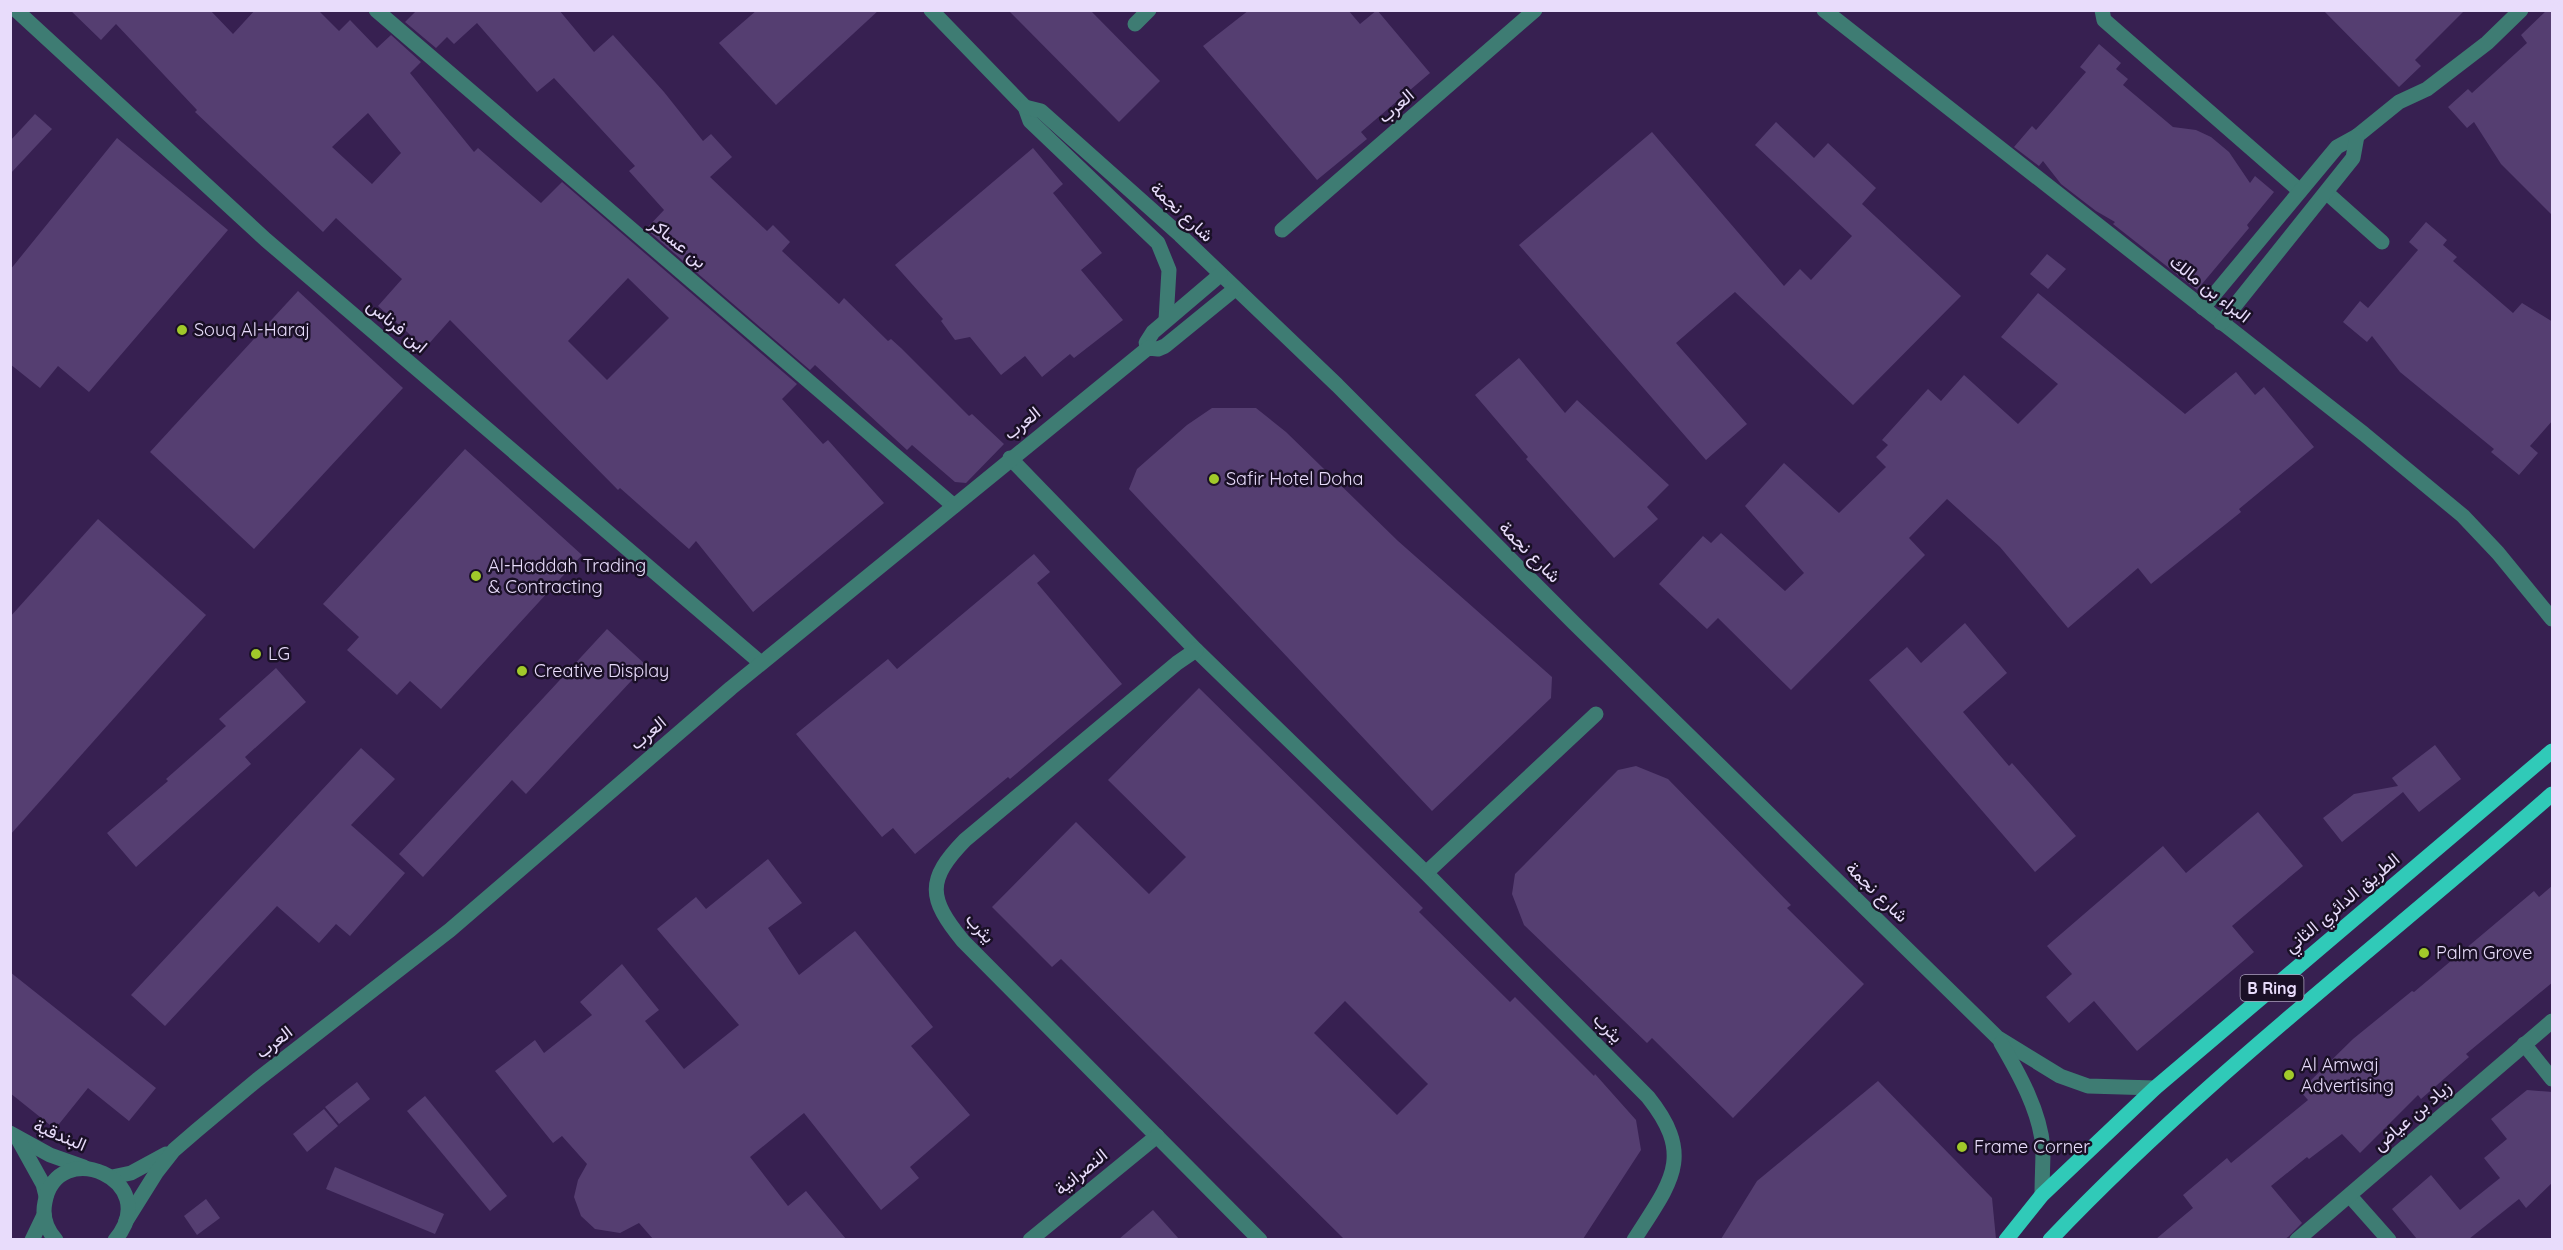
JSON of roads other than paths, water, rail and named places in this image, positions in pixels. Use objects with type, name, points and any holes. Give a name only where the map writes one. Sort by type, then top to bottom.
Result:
[{"type":"main road","name":"الطريق الدائري الثاني","points":[[2006,1239],[2042,1195],[2155,1088],[2553,751]]},
{"type":"main road","name":"B Ring","points":[[2050,1239],[2109,1178],[2220,1076],[2549,800]]},
{"type":"street","name":"ابن فرناس","points":[[16,10],[266,240],[761,663]]},
{"type":"street","name":"بن عساكر","points":[[376,10],[954,506]]},
{"type":"street","name":"شارع نجمة","points":[[931,10],[1025,107],[1030,122],[1140,224],[1164,251]]},
{"type":"street","points":[[1135,24],[1149,10]]},
{"type":"street","name":"العرب","points":[[1282,230],[1535,10]]},
{"type":"street","name":"البراء بن مالك","points":[[1824,10],[2364,434],[2463,516],[2498,553],[2553,619]]},
{"type":"street","points":[[2102,10],[2104,20],[2300,191]]},
{"type":"street","points":[[2203,308],[2337,147],[2357,136],[2399,102],[2436,82],[2487,43],[2521,10]]},
{"type":"street","name":"شارع نجمة","points":[[1025,107],[1041,111],[1180,235],[1337,386],[1574,623],[1998,1038],[2060,1076],[2088,1086],[2155,1088]]},
{"type":"street","points":[[2222,323],[2353,158],[2357,136]]},
{"type":"street","points":[[2327,193],[2382,242]]},
{"type":"street","points":[[1166,320],[1170,277],[1164,251],[1180,235]]},
{"type":"street","name":"العرب","points":[[1148,348],[1148,336],[1220,275]]},
{"type":"street","name":"العرب","points":[[122,1233],[146,1186],[174,1150],[257,1080],[450,930],[761,663],[1010,458],[1148,348],[1158,349],[1165,346],[1235,289]]},
{"type":"street","name":"يثرب","points":[[1010,458],[1196,650],[1426,873],[1648,1096],[1664,1116],[1673,1136],[1674,1160],[1669,1184],[1634,1239]]},
{"type":"street","name":"يثرب","points":[[1196,650],[1177,663],[965,840],[938,872],[939,907],[963,941],[1260,1239]]},
{"type":"street","points":[[1426,873],[1596,714]]},
{"type":"street","name":"زياد بن عياض","points":[[2297,1239],[2553,1020]]},
{"type":"street","name":"شارع نجمة","points":[[1998,1038],[2014,1066],[2036,1116],[2043,1146],[2042,1195]]},
{"type":"street","points":[[2524,1044],[2553,1078]]},
{"type":"street","name":"البندقية","points":[[14,1136],[67,1162],[112,1177]]},
{"type":"street","name":"البندقية","points":[[14,1136],[39,1176],[46,1196]]},
{"type":"street","name":"النصرانية","points":[[1030,1239],[1157,1136]]},
{"type":"street","name":"العرب","points":[[112,1177],[131,1173],[174,1150]]},
{"type":"street","points":[[32,1239],[44,1215],[46,1196],[52,1184],[62,1175],[74,1169],[87,1168]]},
{"type":"street","points":[[112,1177],[126,1197],[122,1233]]},
{"type":"street","points":[[2350,1196],[2389,1239]]},
{"type":"street","points":[[44,1215],[48,1228],[56,1239]]},
{"type":"place","name":"Souq Al-Haraj","points":[[182,330]]},
{"type":"place","name":"Safir Hotel Doha","points":[[1214,479]]},
{"type":"place","name":"Al-Haddah Trading & Contracting","points":[[476,576]]},
{"type":"place","name":"LG","points":[[256,654]]},
{"type":"place","name":"Creative Display","points":[[522,671]]},
{"type":"place","name":"Palm Grove","points":[[2424,953]]},
{"type":"place","name":"Al Amwaj Advertising","points":[[2289,1075]]},
{"type":"place","name":"Frame Corner","points":[[1962,1147]]}]
